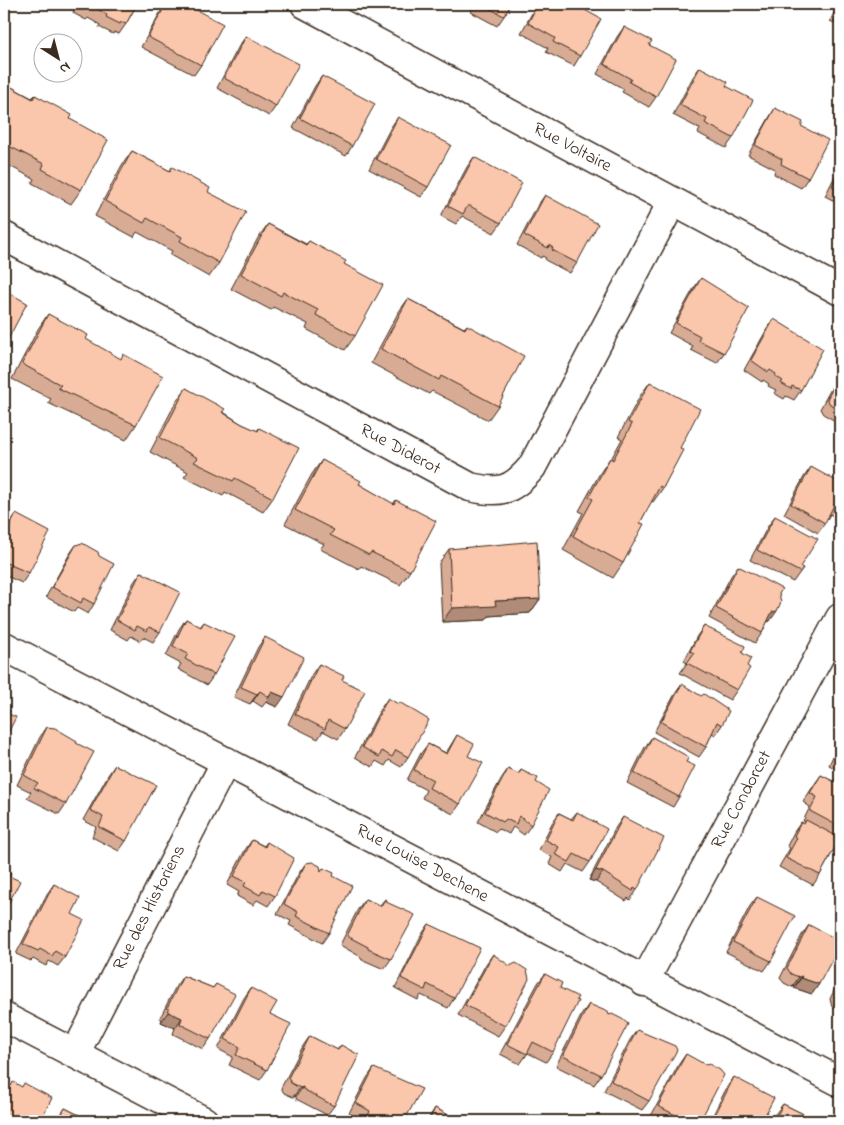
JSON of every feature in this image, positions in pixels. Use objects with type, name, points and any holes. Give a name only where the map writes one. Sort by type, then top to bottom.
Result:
[{"type":"street","name":"Rue Voltaire","points":[[306,4],[840,291]]},
{"type":"street","name":"Rue Diderot","points":[[4,236],[470,487],[488,491],[508,489],[521,480],[532,467],[672,202]]},
{"type":"street","name":"Rue Condorcet","points":[[644,982],[840,618]]},
{"type":"street","name":"Rue Louise Dechene","points":[[4,646],[644,982],[840,1082]]},
{"type":"street","name":"Rue des Historiens","points":[[74,1054],[226,761]]},
{"type":"street","points":[[4,1017],[204,1121]]},
{"type":"building","points":[[81,4],[137,4],[126,24],[121,22],[120,24],[106,17],[107,15],[101,11],[95,8],[93,10]]},
{"type":"building","points":[[166,4],[185,4],[223,24],[201,65],[148,37]]},
{"type":"building","points":[[481,4],[511,4],[504,16]]},
{"type":"building","points":[[538,4],[574,4],[601,19],[580,56],[553,42],[555,38],[528,23]]},
{"type":"building","points":[[624,27],[652,41],[649,45],[676,59],[656,97],[629,82],[631,79],[604,64]]},
{"type":"building","points":[[246,36],[299,64],[276,106],[224,78]]},
{"type":"building","points":[[700,67],[728,82],[726,86],[753,100],[733,138],[705,123],[707,119],[680,105]]},
{"type":"building","points":[[322,76],[375,104],[352,146],[300,118]]},
{"type":"building","points":[[4,83],[33,99],[35,95],[72,115],[70,119],[108,140],[81,190],[42,169],[44,164],[9,146],[7,150],[4,148]]},
{"type":"building","points":[[775,108],[803,122],[801,126],[828,140],[808,178],[781,164],[782,159],[755,145]]},
{"type":"building","points":[[398,117],[451,145],[428,187],[376,159]]},
{"type":"building","points":[[132,151],[170,171],[172,167],[210,188],[208,192],[246,212],[219,263],[180,241],[182,237],[147,218],[144,223],[105,201]]},
{"type":"building","points":[[474,157],[522,183],[501,223],[468,205],[463,214],[448,206]]},
{"type":"building","points":[[840,169],[840,190],[832,186]]},
{"type":"building","points":[[545,195],[598,224],[577,263],[552,250],[553,248],[549,245],[548,248],[524,235]]},
{"type":"building","points":[[268,224],[306,245],[309,241],[346,261],[344,264],[383,285],[355,336],[316,315],[318,310],[283,292],[281,296],[241,274]]},
{"type":"building","points":[[701,278],[749,308],[724,353],[698,340],[700,336],[676,323]]},
{"type":"building","points":[[4,290],[27,303],[4,347]]},
{"type":"building","points":[[408,299],[465,329],[467,325],[524,356],[498,406],[441,376],[439,380],[381,349]]},
{"type":"building","points":[[48,314],[88,335],[86,339],[121,359],[123,354],[163,376],[136,425],[58,388],[61,385],[22,364]]},
{"type":"building","points":[[774,319],[823,349],[801,390],[792,386],[791,389],[781,383],[783,381],[775,376],[776,374],[770,370],[768,372],[751,360]]},
{"type":"building","points":[[840,375],[840,410],[830,404],[827,399]]},
{"type":"building","points":[[650,382],[700,409],[680,448],[683,450],[663,488],[660,486],[640,523],[644,524],[623,563],[573,536],[593,499],[589,497],[610,458],[613,460],[632,424],[628,422]]},
{"type":"building","points":[[186,388],[225,409],[222,412],[242,424],[258,431],[259,428],[299,448],[273,498],[235,478],[233,481],[194,462],[198,458],[160,438]]},
{"type":"building","points":[[322,460],[361,481],[359,484],[394,504],[396,500],[436,521],[410,571],[371,552],[369,555],[330,535],[334,530],[295,510]]},
{"type":"building","points":[[811,467],[840,483],[840,506],[835,503],[825,523],[791,504]]},
{"type":"building","points":[[16,514],[50,532],[29,573],[4,562],[4,525],[9,528]]},
{"type":"building","points":[[775,516],[818,539],[800,567],[803,568],[800,572],[757,550]]},
{"type":"building","points":[[537,541],[540,599],[495,601],[496,606],[452,608],[449,549]]},
{"type":"building","points":[[82,543],[98,552],[99,556],[114,564],[94,604],[83,598],[81,603],[52,587],[76,545]]},
{"type":"building","points":[[738,566],[782,589],[779,594],[781,602],[777,611],[772,612],[762,633],[716,608]]},
{"type":"building","points":[[141,572],[180,592],[160,632],[149,627],[147,631],[137,626],[135,630],[117,620]]},
{"type":"building","points":[[186,619],[201,627],[204,622],[235,637],[214,675],[185,659],[188,654],[173,646]]},
{"type":"building","points":[[704,626],[745,646],[742,653],[751,658],[747,666],[750,668],[737,690],[687,663],[694,653],[690,651]]},
{"type":"building","points":[[265,637],[304,657],[284,697],[272,692],[269,697],[260,691],[257,694],[241,687]]},
{"type":"building","points":[[319,664],[344,676],[342,680],[365,691],[345,729],[328,720],[325,729],[295,714]]},
{"type":"building","points":[[682,684],[701,696],[704,694],[729,711],[722,725],[717,722],[706,747],[661,722]]},
{"type":"building","points":[[388,698],[398,704],[399,702],[429,720],[408,757],[396,750],[392,757],[382,751],[379,757],[362,747]]},
{"type":"building","points":[[4,708],[10,711],[8,714],[16,717],[4,741]]},
{"type":"building","points":[[47,727],[55,728],[77,741],[76,743],[94,752],[66,804],[34,788],[38,783],[24,775]]},
{"type":"building","points":[[457,735],[474,744],[468,756],[483,763],[460,804],[429,788],[433,780],[414,770],[428,744],[447,754]]},
{"type":"building","points":[[652,737],[689,757],[686,762],[695,766],[679,797],[634,773]]},
{"type":"building","points":[[840,746],[840,757],[836,755]]},
{"type":"building","points":[[115,765],[156,785],[126,841],[99,827],[103,817],[90,810]]},
{"type":"building","points":[[508,769],[519,774],[521,770],[538,778],[536,782],[549,790],[531,825],[519,816],[516,824],[506,819],[503,822],[485,812]]},
{"type":"building","points":[[840,774],[840,827],[810,811],[817,797],[810,793],[821,775],[835,782]]},
{"type":"building","points":[[577,812],[607,829],[590,862],[574,854],[569,862],[555,854],[559,847],[546,840],[559,813],[573,820]]},
{"type":"building","points":[[623,817],[664,838],[637,890],[634,888],[633,891],[603,872],[596,870]]},
{"type":"building","points":[[806,820],[840,838],[820,875],[786,858],[797,838],[794,836],[801,822],[804,824]]},
{"type":"building","points":[[252,840],[265,847],[267,842],[294,858],[275,896],[263,890],[260,895],[244,886],[246,882],[234,876]]},
{"type":"building","points":[[312,862],[320,866],[321,871],[323,868],[334,873],[333,876],[352,886],[329,933],[296,916],[298,912],[284,904],[306,863]]},
{"type":"building","points":[[4,870],[11,873],[9,876],[20,881],[4,912]]},
{"type":"building","points":[[54,884],[80,898],[72,914],[84,920],[65,957],[55,951],[52,956],[40,949],[38,951],[23,944]]},
{"type":"building","points":[[757,897],[795,916],[771,961],[733,942]]},
{"type":"building","points":[[365,899],[381,906],[385,899],[387,900],[386,902],[415,915],[391,959],[368,949],[368,947],[347,936]]},
{"type":"building","points":[[429,924],[480,948],[454,998],[427,984],[425,990],[401,978]]},
{"type":"building","points":[[809,925],[840,941],[840,945],[819,984],[801,978],[802,976],[799,977],[791,974],[787,968]]},
{"type":"building","points":[[493,954],[510,966],[516,963],[527,970],[529,979],[505,1026],[465,1005]]},
{"type":"building","points":[[545,974],[562,983],[560,988],[578,997],[576,1000],[578,1001],[553,1052],[533,1042],[527,1054],[507,1044]]},
{"type":"building","points":[[183,976],[213,988],[216,984],[235,994],[210,1039],[180,1024],[182,1018],[168,1012],[169,1009],[167,1008]]},
{"type":"building","points":[[840,982],[840,998],[837,989]]},
{"type":"building","points":[[251,988],[277,1002],[270,1014],[291,1024],[267,1070],[236,1055],[240,1047],[225,1039]]},
{"type":"building","points":[[589,1004],[608,1012],[609,1015],[612,1014],[622,1019],[628,1024],[601,1075],[563,1056]]},
{"type":"building","points":[[637,1030],[675,1046],[677,1050],[649,1101],[611,1081]]},
{"type":"building","points":[[310,1036],[338,1050],[341,1045],[359,1055],[334,1106],[303,1089],[303,1087],[300,1088],[291,1083],[288,1078]]},
{"type":"building","points":[[686,1054],[720,1070],[724,1075],[700,1121],[687,1121],[658,1106]]},
{"type":"building","points":[[374,1068],[422,1089],[404,1121],[378,1121],[368,1116],[370,1111],[356,1103]]},
{"type":"building","points":[[734,1077],[774,1098],[762,1121],[712,1121]]},
{"type":"building","points":[[13,1082],[22,1087],[24,1083],[52,1098],[40,1121],[29,1119],[28,1121],[4,1121],[4,1083],[11,1086]]},
{"type":"building","points":[[783,1104],[818,1121],[774,1121]]},
{"type":"building","points":[[65,1108],[91,1121],[58,1121]]},
{"type":"building","points":[[435,1108],[460,1121],[429,1121]]}]
